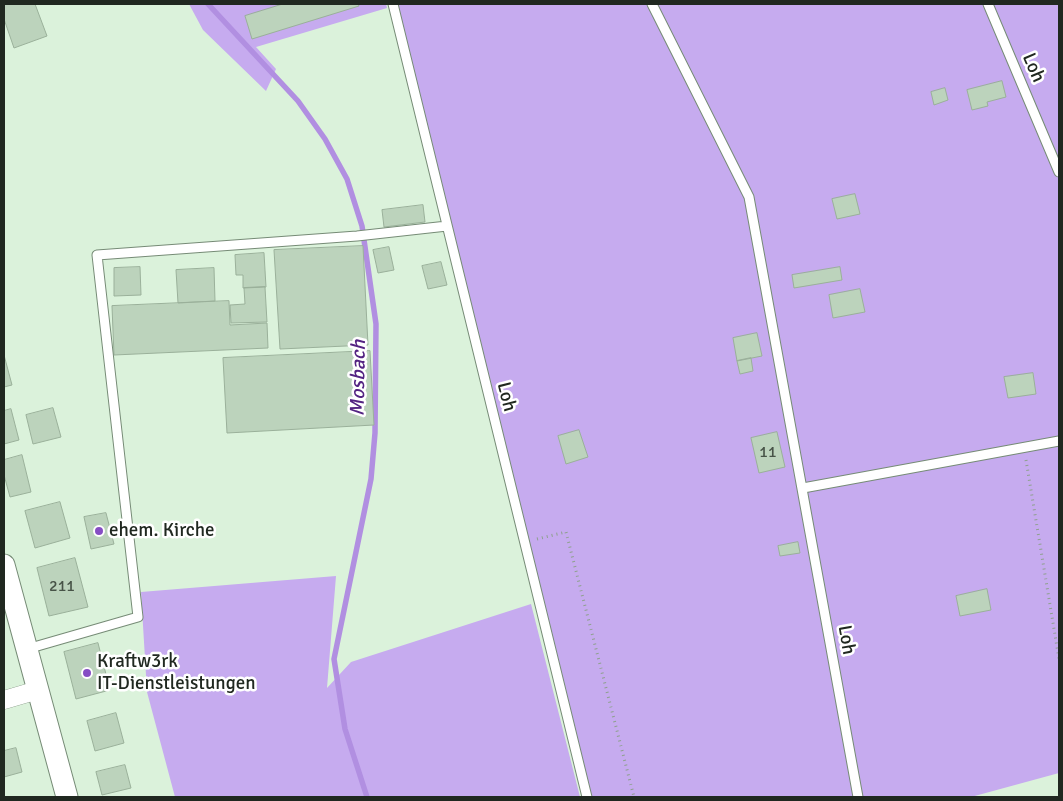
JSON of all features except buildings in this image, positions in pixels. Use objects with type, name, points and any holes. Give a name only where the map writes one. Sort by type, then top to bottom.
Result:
[{"type":"street","points":[[4,565],[67,797]]},
{"type":"street","points":[[4,700],[38,690]]},
{"type":"lane","name":"Loh","points":[[393,4],[587,797]]},
{"type":"lane","name":"Loh","points":[[652,4],[749,197],[858,797]]},
{"type":"lane","name":"Loh","points":[[988,4],[1059,172]]},
{"type":"lane","points":[[27,649],[138,616],[97,255],[357,236],[447,226]]},
{"type":"lane","points":[[803,488],[1059,441]]},
{"type":"path","points":[[1024,447],[1059,659]]},
{"type":"path","points":[[524,542],[566,532],[634,797]]},
{"type":"shaded area","points":[[189,4],[386,4],[387,8],[256,47],[276,69],[266,91],[203,30]]},
{"type":"shaded area","points":[[394,4],[1059,4],[1059,773],[971,797],[592,797]]},
{"type":"shaded area","points":[[336,576],[327,688],[351,662],[531,604],[580,797],[175,797],[147,692],[141,592]]},
{"type":"waterway","name":"Mosbach","points":[[208,4],[298,101],[325,139],[347,179],[362,226],[376,324],[375,433],[371,479],[334,659],[345,729],[367,797]]},
{"type":"place","name":"ehem. Kirche","points":[[99,531]]},
{"type":"place","name":"Kraftw3rk IT-Dienstleistungen","points":[[87,673]]}]
